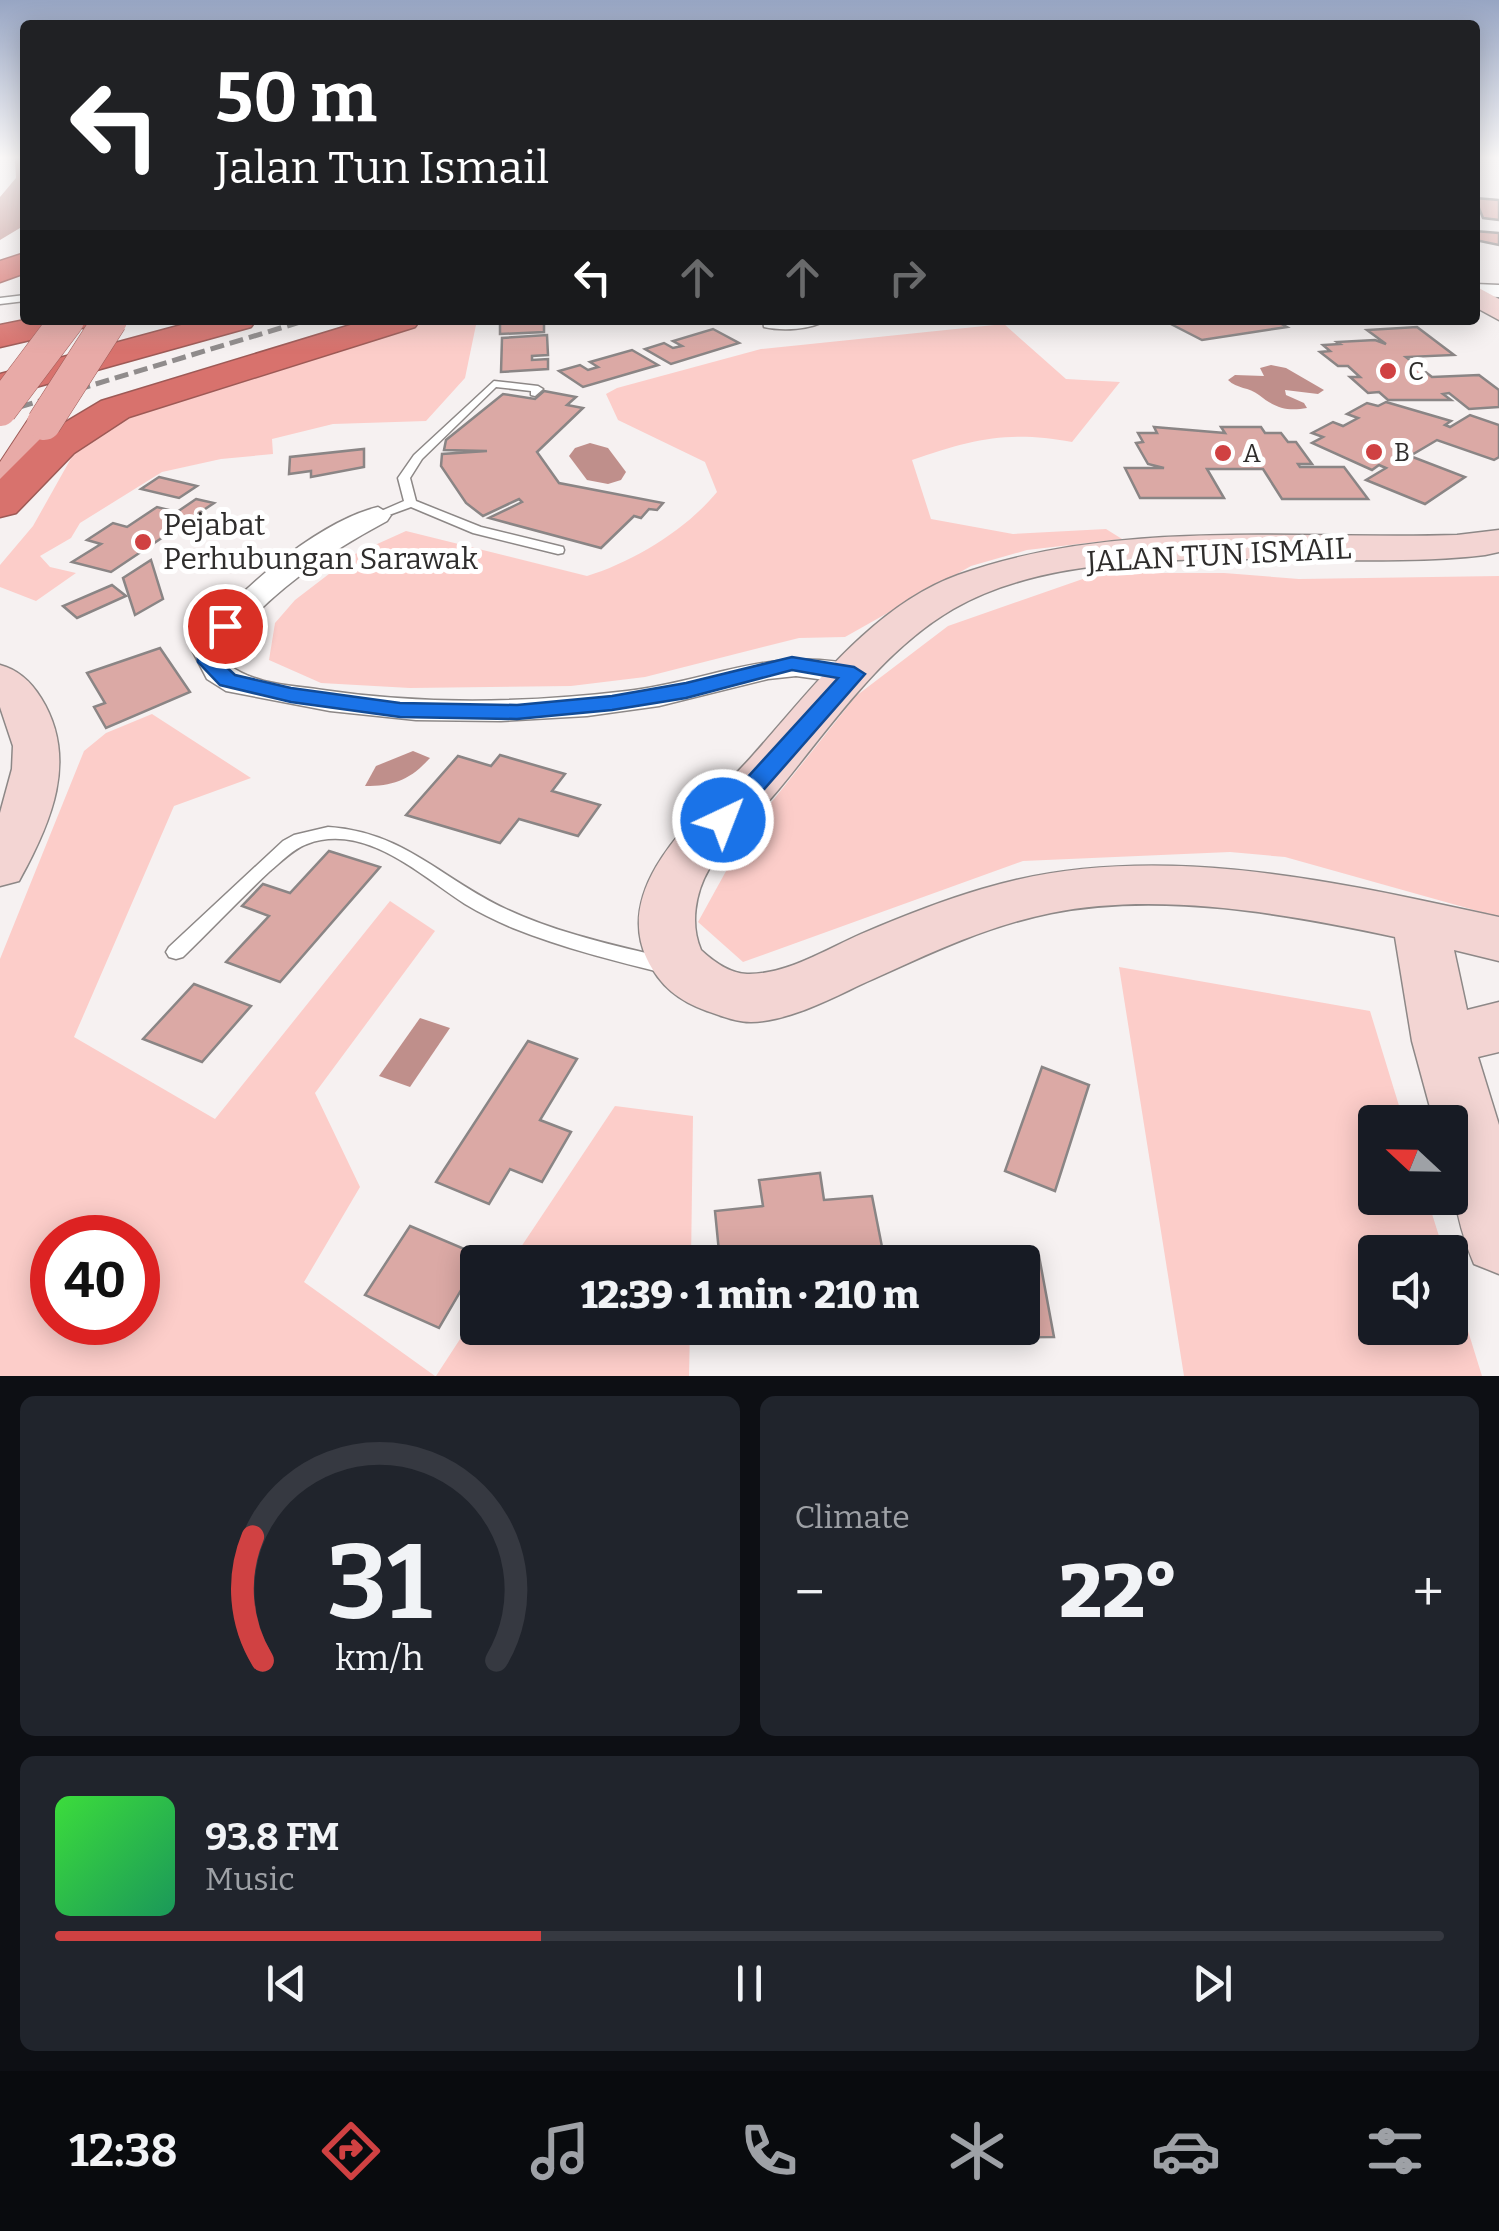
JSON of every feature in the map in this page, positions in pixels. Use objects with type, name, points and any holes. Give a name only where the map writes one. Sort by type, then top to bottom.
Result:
[{"type":"highway","points":[[0,332],[28,325]]},
{"type":"highway","points":[[0,332],[41,325]]},
{"type":"highway","points":[[0,386],[221,325]]},
{"type":"highway","points":[[0,504],[59,444],[115,409],[388,325]]},
{"type":"main road","points":[[0,410],[66,325]]},
{"type":"main road","points":[[0,493],[107,325]]},
{"type":"street","points":[[1485,300],[1499,334]]},
{"type":"street","points":[[378,515],[313,553],[225,626],[208,650],[217,671],[228,680],[298,696],[455,713],[517,712],[636,700],[792,664],[854,674]]},
{"type":"street","name":"JALAN TUN ISMAIL","points":[[681,970],[664,929],[674,882],[701,843],[884,642],[944,596],[1023,570],[1156,552],[1499,541]]},
{"type":"street","points":[[0,678],[31,713],[40,744],[23,818],[2,863]]},
{"type":"street","points":[[681,970],[707,988],[750,998],[808,983],[953,918],[1068,889],[1147,887],[1284,896],[1499,938]]},
{"type":"street","points":[[1420,920],[1471,1034],[1499,1240]]},
{"type":"lane","points":[[412,503],[404,478],[418,458],[491,386],[531,386],[538,388],[535,393]]},
{"type":"lane","points":[[378,515],[412,503],[476,530],[558,550]]},
{"type":"lane","points":[[176,952],[296,840],[332,831],[394,846],[496,913],[582,945],[681,970]]},
{"type":"shaded area","points":[[0,221],[20,221],[20,228],[0,240]]},
{"type":"shaded area","points":[[408,325],[476,325],[465,378],[426,421],[333,424],[272,439],[273,454],[221,459],[162,472],[80,523],[71,538],[40,556],[50,567],[76,573],[36,601],[0,587],[0,565],[33,526],[74,453],[125,418],[304,356]]},
{"type":"shaded area","points":[[1005,325],[1066,379],[1120,382],[1072,442],[1029,437],[991,439],[912,460],[931,519],[1013,534],[1106,529],[1122,539],[1027,550],[971,566],[845,637],[799,638],[645,677],[571,686],[410,688],[321,683],[269,660],[275,623],[295,600],[355,554],[406,531],[587,576],[640,553],[675,531],[717,492],[705,462],[618,420],[606,394],[761,349]]},
{"type":"shaded area","points":[[1260,368],[1286,368],[1324,390],[1318,394],[1285,390],[1286,395],[1307,408],[1287,409],[1228,380],[1235,375],[1264,376]]},
{"type":"shaded area","points":[[590,443],[608,448],[626,472],[621,480],[608,484],[587,480],[569,456],[575,448]]},
{"type":"shaded area","points":[[1100,573],[1224,573],[1299,579],[1499,576],[1499,917],[1285,857],[1230,852],[1023,861],[743,962],[698,922],[747,833],[856,696],[948,626]]},
{"type":"shaded area","points":[[152,714],[251,778],[174,806],[74,1037],[215,1119],[390,901],[435,931],[315,1093],[360,1187],[304,1282],[435,1376],[0,1376],[0,959],[84,751],[106,733]]},
{"type":"shaded area","points":[[413,751],[430,758],[401,780],[365,786],[376,766]]},
{"type":"shaded area","points":[[1119,967],[1370,1011],[1399,1105],[1358,1105],[1358,1215],[1432,1215],[1439,1235],[1358,1235],[1358,1345],[1468,1345],[1468,1331],[1482,1376],[1184,1376]]},
{"type":"shaded area","points":[[420,1018],[450,1028],[410,1087],[379,1076]]},
{"type":"shaded area","points":[[615,1106],[693,1116],[691,1245],[522,1245]]},
{"type":"shaded area","points":[[460,1339],[460,1345],[690,1345],[689,1376],[436,1376]]},
{"type":"building","points":[[1480,231],[1499,233],[1499,245],[1480,241]]},
{"type":"building","points":[[500,325],[544,325],[544,332],[500,334]]},
{"type":"building","points":[[1173,325],[1287,327],[1202,340]]},
{"type":"building","name":"C","points":[[1417,327],[1454,355],[1406,357],[1432,377],[1479,375],[1499,390],[1499,407],[1469,409],[1449,393],[1443,394],[1451,400],[1388,400],[1379,392],[1368,393],[1350,377],[1360,377],[1348,366],[1338,366],[1320,352],[1330,351],[1323,345],[1340,344],[1337,342],[1375,340],[1386,344],[1367,330]]},
{"type":"building","points":[[713,329],[739,343],[671,364],[645,349],[664,343],[673,348],[682,346],[673,341]]},
{"type":"building","points":[[547,335],[548,355],[532,356],[532,360],[548,359],[548,369],[501,372],[502,338]]},
{"type":"building","points":[[632,350],[658,365],[583,387],[559,371],[580,365],[588,370],[598,367],[590,362]]},
{"type":"building","points":[[544,391],[576,397],[567,405],[583,408],[537,452],[559,483],[663,503],[641,518],[634,516],[601,548],[489,518],[522,502],[519,499],[483,516],[466,503],[441,466],[442,454],[487,451],[444,450],[446,440],[503,394],[535,399]]},
{"type":"building","name":"B","points":[[1386,402],[1451,421],[1445,425],[1450,427],[1470,415],[1499,425],[1499,457],[1494,460],[1437,440],[1410,456],[1465,477],[1425,504],[1366,480],[1386,468],[1379,465],[1372,470],[1312,443],[1323,437],[1312,433],[1333,422],[1343,426],[1358,418],[1347,414],[1367,403],[1378,406]]},
{"type":"building","name":"A","points":[[1154,427],[1225,433],[1221,427],[1261,427],[1265,433],[1281,433],[1288,442],[1296,442],[1312,464],[1298,464],[1300,467],[1344,467],[1368,499],[1282,499],[1263,469],[1207,469],[1224,498],[1140,498],[1125,468],[1164,468],[1148,464],[1136,443],[1143,442],[1138,433],[1157,433]]},
{"type":"building","points":[[364,449],[364,467],[311,477],[311,471],[289,474],[290,457]]},
{"type":"building","points":[[159,477],[197,486],[179,498],[141,489]]},
{"type":"building","points":[[196,499],[214,503],[111,572],[72,562],[101,544],[87,540],[113,523],[127,527],[157,507],[177,512]]},
{"type":"building","points":[[151,560],[163,599],[135,615],[123,578]]},
{"type":"building","points":[[112,585],[126,596],[77,618],[63,606]]},
{"type":"building","points":[[160,648],[190,692],[106,728],[94,707],[105,703],[87,673]]},
{"type":"building","points":[[500,755],[565,774],[552,791],[600,805],[578,836],[519,819],[500,843],[406,815],[458,756],[491,766]]},
{"type":"building","points":[[329,851],[380,867],[280,982],[226,962],[269,916],[242,906],[263,884],[290,893]]},
{"type":"building","points":[[194,984],[251,1006],[202,1062],[143,1039]]},
{"type":"building","points":[[528,1041],[577,1059],[540,1120],[571,1132],[542,1182],[510,1169],[489,1204],[436,1182]]},
{"type":"building","points":[[1042,1067],[1089,1085],[1055,1191],[1005,1171]]},
{"type":"building","points":[[820,1173],[824,1200],[872,1196],[882,1245],[718,1245],[715,1211],[763,1206],[759,1180]]},
{"type":"building","points":[[410,1226],[460,1247],[460,1292],[439,1328],[365,1295]]},
{"type":"building","points":[[1040,1261],[1054,1337],[1040,1337]]},
{"type":"railway","points":[[0,413],[290,325]]},
{"type":"place","name":"C","points":[[1388,371]]},
{"type":"place","name":"B","points":[[1374,452]]},
{"type":"place","name":"A","points":[[1223,453]]},
{"type":"place","name":"Pejabat Perhubungan Sarawak","points":[[143,542]]},
{"type":"route","points":[[225,626],[208,650],[210,662],[228,680],[291,695],[400,710],[517,712],[612,703],[792,664],[854,674],[723,820]]}]
